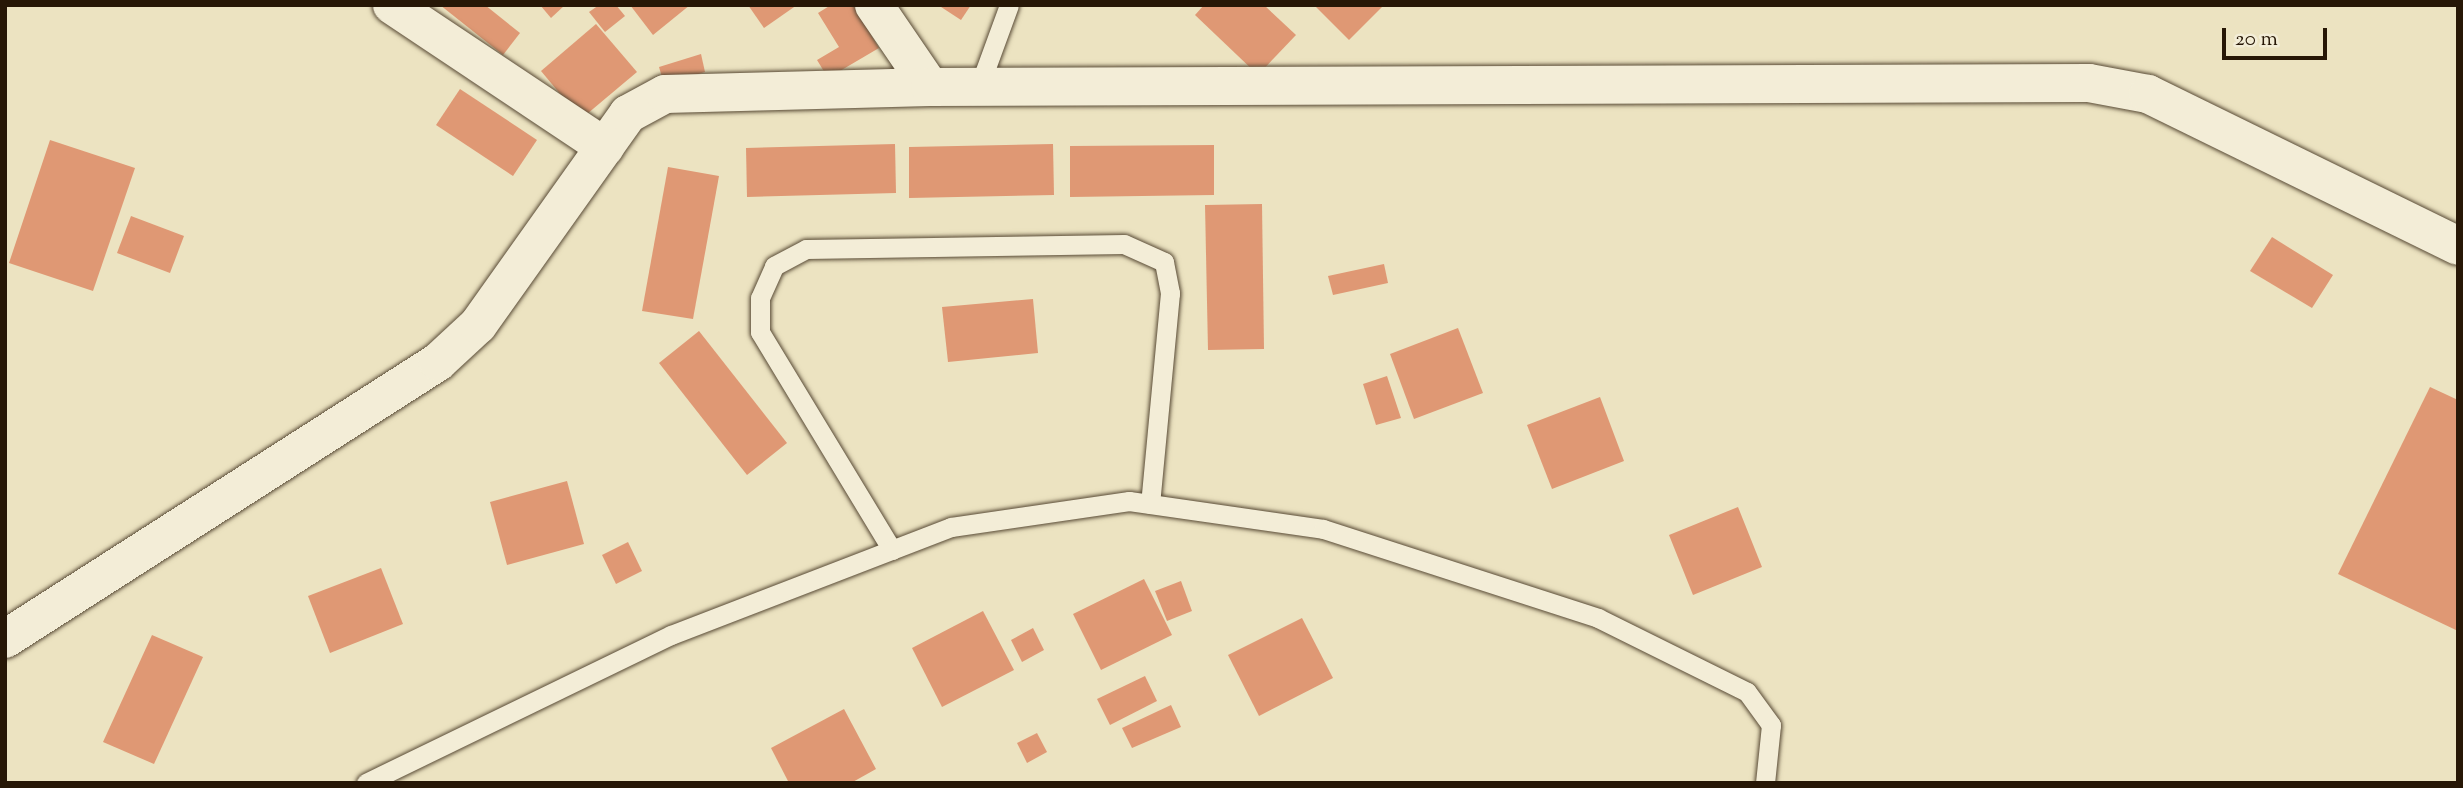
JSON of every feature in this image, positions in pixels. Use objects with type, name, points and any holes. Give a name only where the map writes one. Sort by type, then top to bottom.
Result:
[{"type":"street","points":[[392,5],[605,147]]},
{"type":"street","points":[[874,5],[930,87]]},
{"type":"street","points":[[5,639],[438,362],[478,325],[628,114],[664,94],[930,87],[2090,83],[2148,94],[2458,246]]},
{"type":"lane","points":[[979,88],[1009,5]]},
{"type":"lane","points":[[892,550],[760,332],[760,298],[774,266],[806,249],[1124,244],[1164,262],[1170,293],[1150,504]]},
{"type":"lane","points":[[366,783],[671,635],[951,527],[1129,501],[1323,529],[1598,618],[1747,692],[1771,725],[1765,783]]},
{"type":"building","points":[[440,5],[485,5],[520,33],[503,55]]},
{"type":"building","points":[[540,5],[565,5],[551,18]]},
{"type":"building","points":[[599,5],[616,5],[625,16],[605,32],[589,12]]},
{"type":"building","points":[[630,5],[690,5],[653,35]]},
{"type":"building","points":[[748,5],[797,5],[764,28]]},
{"type":"building","points":[[831,5],[853,5],[879,48],[828,78],[817,60],[839,47],[818,13]]},
{"type":"building","points":[[938,5],[971,5],[961,20]]},
{"type":"building","points":[[1204,5],[1264,5],[1296,35],[1258,75],[1195,15]]},
{"type":"building","points":[[1314,5],[1384,5],[1349,40]]},
{"type":"building","points":[[596,24],[637,72],[581,119],[541,71]]},
{"type":"building","points":[[701,54],[705,72],[664,84],[659,67]]},
{"type":"building","points":[[460,89],[537,140],[513,176],[436,125]]},
{"type":"building","points":[[50,140],[135,168],[93,291],[9,263]]},
{"type":"building","points":[[895,144],[896,193],[747,197],[746,148]]},
{"type":"building","points":[[1053,144],[1054,195],[909,198],[909,147]]},
{"type":"building","points":[[1214,145],[1214,195],[1070,197],[1070,146]]},
{"type":"building","points":[[668,167],[719,176],[693,319],[642,311]]},
{"type":"building","points":[[1262,204],[1264,349],[1208,350],[1205,205]]},
{"type":"building","points":[[131,216],[184,236],[170,273],[117,253]]},
{"type":"building","points":[[2272,237],[2333,275],[2312,308],[2250,271]]},
{"type":"building","points":[[1384,264],[1388,283],[1333,295],[1328,276]]},
{"type":"building","points":[[1033,299],[1038,353],[948,362],[942,307]]},
{"type":"building","points":[[1458,328],[1483,393],[1414,419],[1390,354]]},
{"type":"building","points":[[699,331],[787,443],[747,475],[659,363]]},
{"type":"building","points":[[1387,376],[1401,418],[1376,425],[1363,384]]},
{"type":"building","points":[[2430,387],[2458,400],[2458,631],[2338,574]]},
{"type":"building","points":[[1600,397],[1624,461],[1552,489],[1527,425]]},
{"type":"building","points":[[567,481],[584,544],[507,565],[490,502]]},
{"type":"building","points":[[1738,507],[1762,567],[1693,595],[1669,535]]},
{"type":"building","points":[[628,542],[642,571],[616,584],[602,555]]},
{"type":"building","points":[[381,568],[403,624],[330,653],[308,596]]},
{"type":"building","points":[[1144,579],[1172,635],[1101,670],[1073,614]]},
{"type":"building","points":[[1181,581],[1192,611],[1167,621],[1155,591]]},
{"type":"building","points":[[983,611],[1014,670],[942,707],[912,648]]},
{"type":"building","points":[[1302,618],[1333,678],[1259,716],[1228,655]]},
{"type":"building","points":[[1033,628],[1044,650],[1022,662],[1011,640]]},
{"type":"building","points":[[152,635],[203,657],[154,764],[103,742]]},
{"type":"building","points":[[1145,676],[1157,701],[1110,725],[1097,699]]},
{"type":"building","points":[[1171,705],[1181,727],[1132,748],[1122,728]]},
{"type":"building","points":[[844,709],[876,769],[851,783],[789,783],[771,748]]},
{"type":"building","points":[[1037,733],[1047,752],[1027,763],[1017,743]]}]
